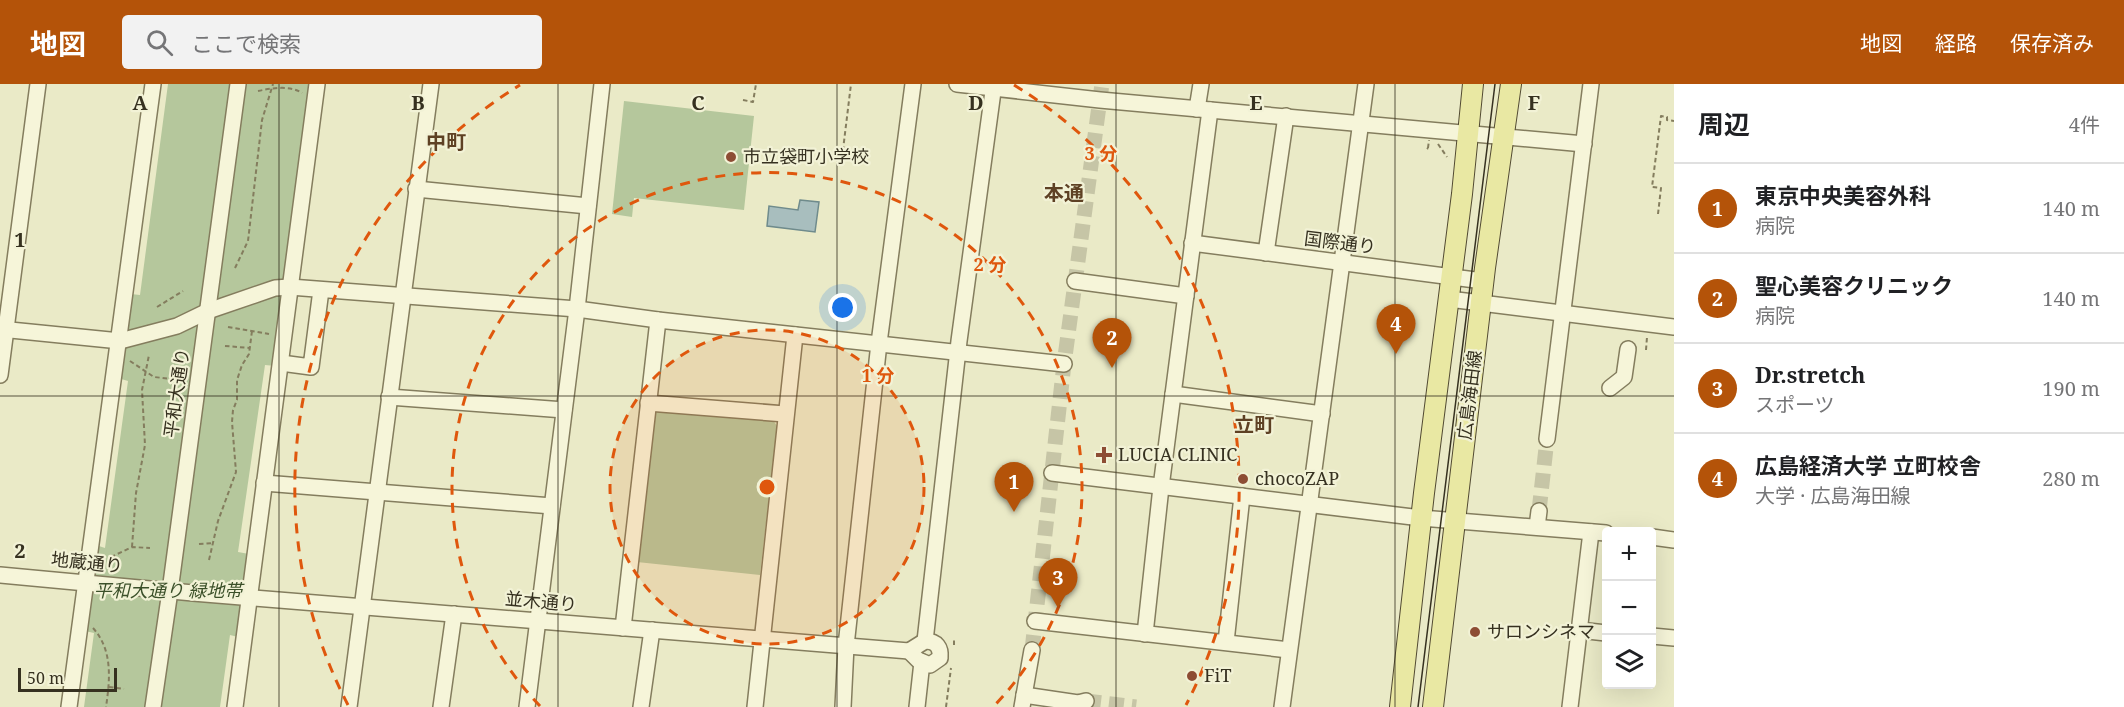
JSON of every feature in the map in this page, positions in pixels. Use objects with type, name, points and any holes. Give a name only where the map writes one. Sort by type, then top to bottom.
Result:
[{"type":"main road","name":"広島海田線","points":[[1400,707],[1421,518],[1462,194],[1473,84]]},
{"type":"main road","name":"広島海田線","points":[[1433,707],[1483,281],[1511,84]]},
{"type":"street","points":[[0,375],[3,330],[38,84]]},
{"type":"street","points":[[69,707],[153,84]]},
{"type":"street","name":"平和大通り","points":[[153,707],[238,84]]},
{"type":"street","points":[[349,707],[431,84]]},
{"type":"street","points":[[527,707],[577,309],[602,84]]},
{"type":"street","points":[[843,707],[846,646],[879,343],[914,84]]},
{"type":"street","points":[[957,84],[994,86],[1203,110],[1584,144]]},
{"type":"street","points":[[1145,634],[1192,243],[1203,110],[1201,84]]},
{"type":"street","points":[[1282,707],[1366,84]]},
{"type":"street","points":[[1547,439],[1591,84]]},
{"type":"street","points":[[925,641],[957,352],[994,86]]},
{"type":"street","points":[[235,707],[281,363],[312,90]]},
{"type":"street","points":[[1266,253],[1286,116]]},
{"type":"street","points":[[416,189],[588,206]]},
{"type":"street","name":"国際通り","points":[[1192,243],[1483,281]]},
{"type":"street","points":[[1075,281],[1186,296]]},
{"type":"street","points":[[3,330],[120,341],[177,326],[208,311],[275,288],[290,287],[577,309],[658,320],[1064,364]]},
{"type":"street","points":[[281,363],[311,368],[321,290]]},
{"type":"street","points":[[1449,299],[1674,327]]},
{"type":"street","points":[[623,628],[658,320]]},
{"type":"street","points":[[756,707],[795,335]]},
{"type":"street","points":[[1610,388],[1624,377],[1628,349]]},
{"type":"street","points":[[1173,394],[1322,414]]},
{"type":"street","points":[[389,397],[564,410]]},
{"type":"street","points":[[648,403],[786,414]]},
{"type":"street","points":[[1052,473],[1421,518],[1602,533]]},
{"type":"street","points":[[264,483],[552,506]]},
{"type":"street","points":[[1226,642],[1242,496]]},
{"type":"street","points":[[1537,527],[1539,511]]},
{"type":"street","points":[[1570,707],[1591,532]]},
{"type":"street","points":[[1656,538],[1674,540]]},
{"type":"street","name":"地蔵通り","points":[[0,575],[170,591]]},
{"type":"street","name":"並木通り","points":[[170,591],[909,651]]},
{"type":"street","points":[[441,707],[454,614]]},
{"type":"street","points":[[1035,621],[1290,650]]},
{"type":"street","points":[[641,707],[652,630]]},
{"type":"street","points":[[1579,630],[1602,633]]},
{"type":"street","points":[[1656,636],[1674,638]]},
{"type":"street","points":[[925,641],[931,641],[937,644],[940,658],[930,665],[922,662],[909,651],[925,641]]},
{"type":"street","points":[[1032,650],[1023,701],[1081,704]]},
{"type":"street","points":[[917,707],[922,662]]},
{"type":"path","points":[[297,84],[297,90]]},
{"type":"path","points":[[743,100],[753,102],[756,84]]},
{"type":"path","points":[[842,158],[851,84]]},
{"type":"path","points":[[235,268],[248,241],[262,120],[273,86]]},
{"type":"path","points":[[258,91],[273,86],[312,90]]},
{"type":"path","points":[[1658,214],[1661,188],[1652,187],[1661,116],[1674,121]]},
{"type":"path","points":[[1428,140],[1428,149]]},
{"type":"path","points":[[1438,145],[1447,157]]},
{"type":"path","points":[[157,307],[183,291]]},
{"type":"path","points":[[228,327],[274,334]]},
{"type":"path","points":[[209,560],[218,521],[236,472],[233,410],[237,400],[237,380],[250,348],[252,331]]},
{"type":"path","points":[[1646,350],[1647,337]]},
{"type":"path","points":[[225,346],[250,348]]},
{"type":"path","points":[[132,547],[136,494],[145,445],[142,390],[149,355]]},
{"type":"path","points":[[130,362],[154,377],[172,379]]},
{"type":"path","points":[[199,544],[213,543]]},
{"type":"path","points":[[111,557],[132,547],[150,548]]},
{"type":"path","points":[[90,624],[99,634],[106,650],[110,670],[106,707]]},
{"type":"path","points":[[953,650],[954,638]]},
{"type":"path","points":[[946,707],[952,661]]},
{"type":"path","points":[[109,687],[124,689]]},
{"type":"green space","name":"平和大通り 緑地帯","points":[[168,84],[312,84],[276,366],[265,365],[238,552],[249,554],[238,637],[230,635],[220,707],[84,707],[94,633],[85,631],[96,545],[105,548],[128,381],[118,378],[131,294],[140,295]]},
{"type":"green space","points":[[624,101],[754,116],[744,210],[634,198],[632,217],[612,214]]},
{"type":"green space","points":[[662,410],[773,420],[777,426],[760,575],[637,562],[655,413]]},
{"type":"shaded area","points":[[800,200],[819,202],[815,232],[767,226],[769,206],[798,210]]},
{"type":"tunnel","points":[[1032,650],[1064,364],[1102,84]]},
{"type":"tunnel","points":[[1539,511],[1547,439]]},
{"type":"tunnel","points":[[1086,701],[1136,707]]},
{"type":"tram line","points":[[1418,707],[1495,84]]},
{"type":"place","name":"市立袋町小学校","points":[[731,157]]},
{"type":"place","name":"広島経済大学 立町校舎","points":[[1396,354]]},
{"type":"place","name":"聖心美容クリニック","points":[[1112,368]]},
{"type":"place","name":"LUCIA CLINIC","points":[[1104,455]]},
{"type":"place","name":"chocoZAP","points":[[1243,479]]},
{"type":"place","name":"東京中央美容外科","points":[[1014,512]]},
{"type":"place","name":"Dr.stretch","points":[[1058,608]]},
{"type":"place","name":"サロンシネマ","points":[[1475,632]]},
{"type":"place","name":"FiT","points":[[1192,676]]},
{"type":"district","name":"中町","points":[[446,142]]},
{"type":"district","name":"本通","points":[[1064,193]]},
{"type":"district","name":"立町","points":[[1254,425]]}]
